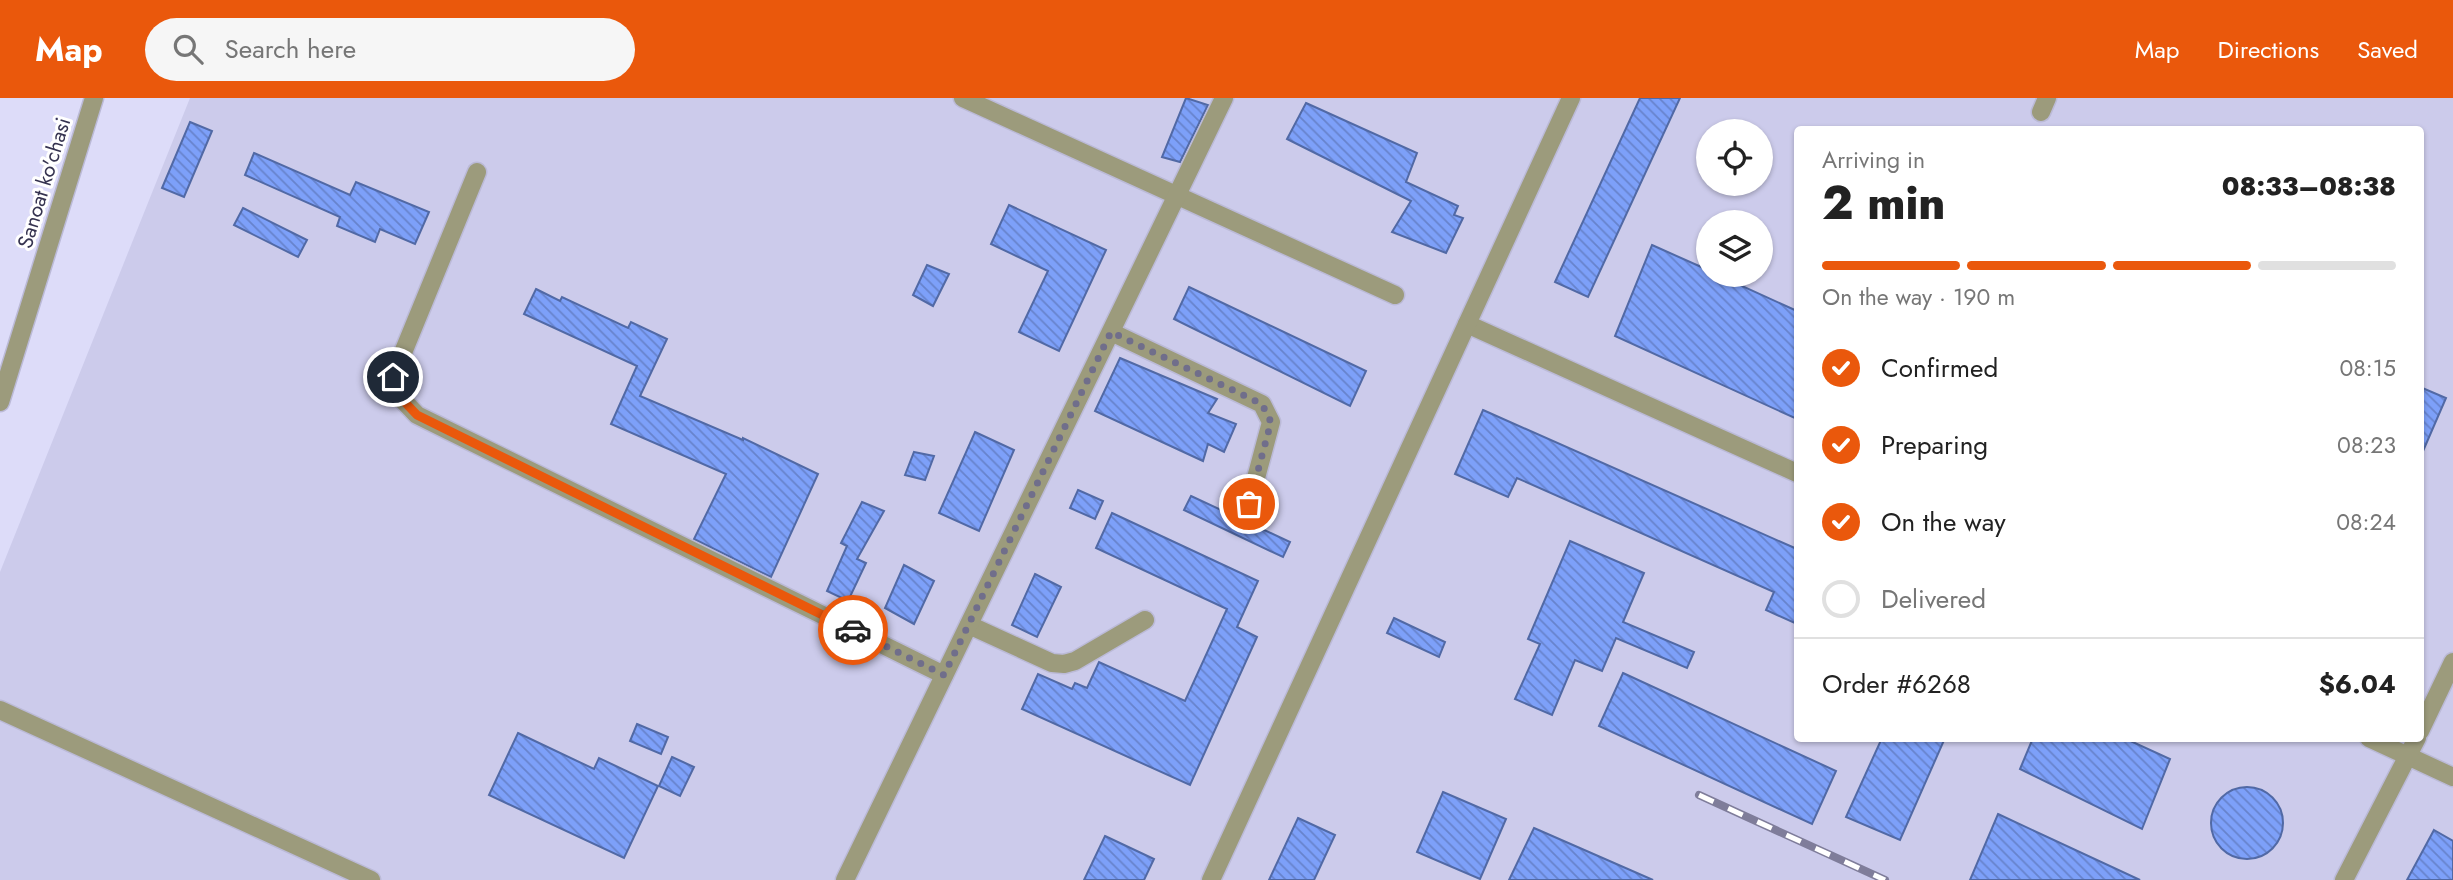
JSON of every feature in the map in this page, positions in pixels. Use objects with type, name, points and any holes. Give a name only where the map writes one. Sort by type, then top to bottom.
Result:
[{"type":"street","name":"Sanoat ko'chasi","points":[[0,402],[94,98]]},
{"type":"street","points":[[845,880],[1224,98]]},
{"type":"street","points":[[1211,880],[1572,98]]},
{"type":"street","points":[[971,100],[1395,295]]},
{"type":"street","points":[[477,172],[393,377],[398,395],[407,405],[417,415],[944,675]]},
{"type":"street","points":[[1467,324],[1794,473]]},
{"type":"street","points":[[1111,332],[1262,404],[1271,422],[1249,504]]},
{"type":"street","points":[[969,625],[1052,663],[1064,664],[1075,661],[1145,620]]},
{"type":"street","points":[[2424,723],[2453,662]]},
{"type":"street","points":[[0,710],[371,880]]},
{"type":"street","points":[[2377,742],[2453,777]]},
{"type":"street","points":[[2344,880],[2415,742]]},
{"type":"shaded area","points":[[190,98],[2453,98],[2453,880],[0,880],[0,572]]},
{"type":"building","points":[[1186,98],[1208,105],[1180,162],[1162,157]]},
{"type":"building","points":[[1640,98],[1680,98],[1588,297],[1555,282]]},
{"type":"building","points":[[1306,103],[1417,153],[1406,182],[1458,206],[1454,215],[1463,218],[1446,253],[1392,232],[1411,201],[1287,139]]},
{"type":"building","points":[[190,122],[212,131],[184,197],[162,188]]},
{"type":"building","points":[[254,153],[350,195],[356,182],[429,212],[415,244],[380,229],[375,242],[337,226],[340,217],[245,175]]},
{"type":"building","points":[[1009,205],[1106,250],[1059,351],[1019,332],[1048,271],[991,244]]},
{"type":"building","points":[[243,208],[307,240],[298,257],[234,225]]},
{"type":"building","points":[[1652,245],[1696,265],[1696,287],[1744,287],[1794,310],[1794,418],[1615,336]]},
{"type":"building","points":[[927,265],[949,274],[933,306],[913,295]]},
{"type":"building","points":[[1189,287],[1366,371],[1350,406],[1174,319]]},
{"type":"building","points":[[536,289],[560,301],[562,297],[628,328],[631,322],[667,339],[640,396],[743,438],[818,474],[771,577],[694,539],[726,474],[611,424],[637,366],[524,314]]},
{"type":"building","points":[[1120,358],[1217,399],[1208,413],[1236,424],[1224,452],[1208,444],[1203,461],[1095,411]]},
{"type":"building","points":[[2424,389],[2446,398],[2424,449]]},
{"type":"building","points":[[1483,410],[1794,548],[1794,623],[1766,610],[1774,592],[1517,478],[1508,497],[1455,474]]},
{"type":"building","points":[[975,432],[1014,450],[979,531],[939,513]]},
{"type":"building","points":[[914,452],[934,456],[925,480],[905,475]]},
{"type":"building","points":[[1078,490],[1103,501],[1095,519],[1070,508]]},
{"type":"building","points":[[1191,496],[1290,542],[1283,557],[1184,510]]},
{"type":"building","points":[[862,502],[884,511],[857,559],[866,563],[848,601],[827,591],[847,546],[841,543]]},
{"type":"building","points":[[1112,513],[1258,581],[1237,627],[1257,637],[1190,785],[1022,709],[1038,674],[1072,689],[1075,683],[1087,688],[1099,662],[1185,701],[1227,609],[1096,548]]},
{"type":"building","points":[[1570,541],[1644,573],[1623,622],[1694,652],[1687,668],[1616,638],[1602,671],[1575,660],[1552,715],[1515,699],[1540,644],[1528,639]]},
{"type":"building","points":[[904,565],[934,581],[914,624],[885,608]]},
{"type":"building","points":[[1035,574],[1061,587],[1037,637],[1012,625]]},
{"type":"building","points":[[1394,618],[1445,642],[1439,657],[1387,633]]},
{"type":"building","points":[[1623,673],[1836,771],[1812,824],[1599,726]]},
{"type":"building","points":[[637,724],[668,737],[661,754],[630,741]]},
{"type":"building","points":[[518,733],[594,769],[599,758],[658,786],[624,858],[489,795]]},
{"type":"building","points":[[1880,742],[1943,742],[1900,840],[1846,817]]},
{"type":"building","points":[[2031,742],[2133,742],[2170,759],[2142,829],[2020,769]]},
{"type":"building","points":[[672,757],[694,767],[680,796],[659,786]]},
{"type":"building","points":[[2254,787],[2273,797],[2281,809],[2281,837],[2273,849],[2261,857],[2240,859],[2221,849],[2213,837],[2211,816],[2221,797],[2233,789]]},
{"type":"building","points":[[1443,792],[1506,819],[1480,879],[1417,852]]},
{"type":"building","points":[[1998,814],[2140,880],[1970,880]]},
{"type":"building","points":[[1298,818],[1335,835],[1314,880],[1269,880]]},
{"type":"building","points":[[1534,828],[1653,880],[1509,880]]},
{"type":"building","points":[[2434,830],[2453,841],[2453,880],[2407,880]]},
{"type":"building","points":[[1105,836],[1154,859],[1144,880],[1084,880]]},
{"type":"railway","points":[[1699,795],[1885,880]]},
{"type":"way so far","points":[[853,630],[944,675],[1111,332],[1262,404],[1271,422],[1249,504]]},
{"type":"route","points":[[393,377],[398,395],[417,415],[853,630]]}]
